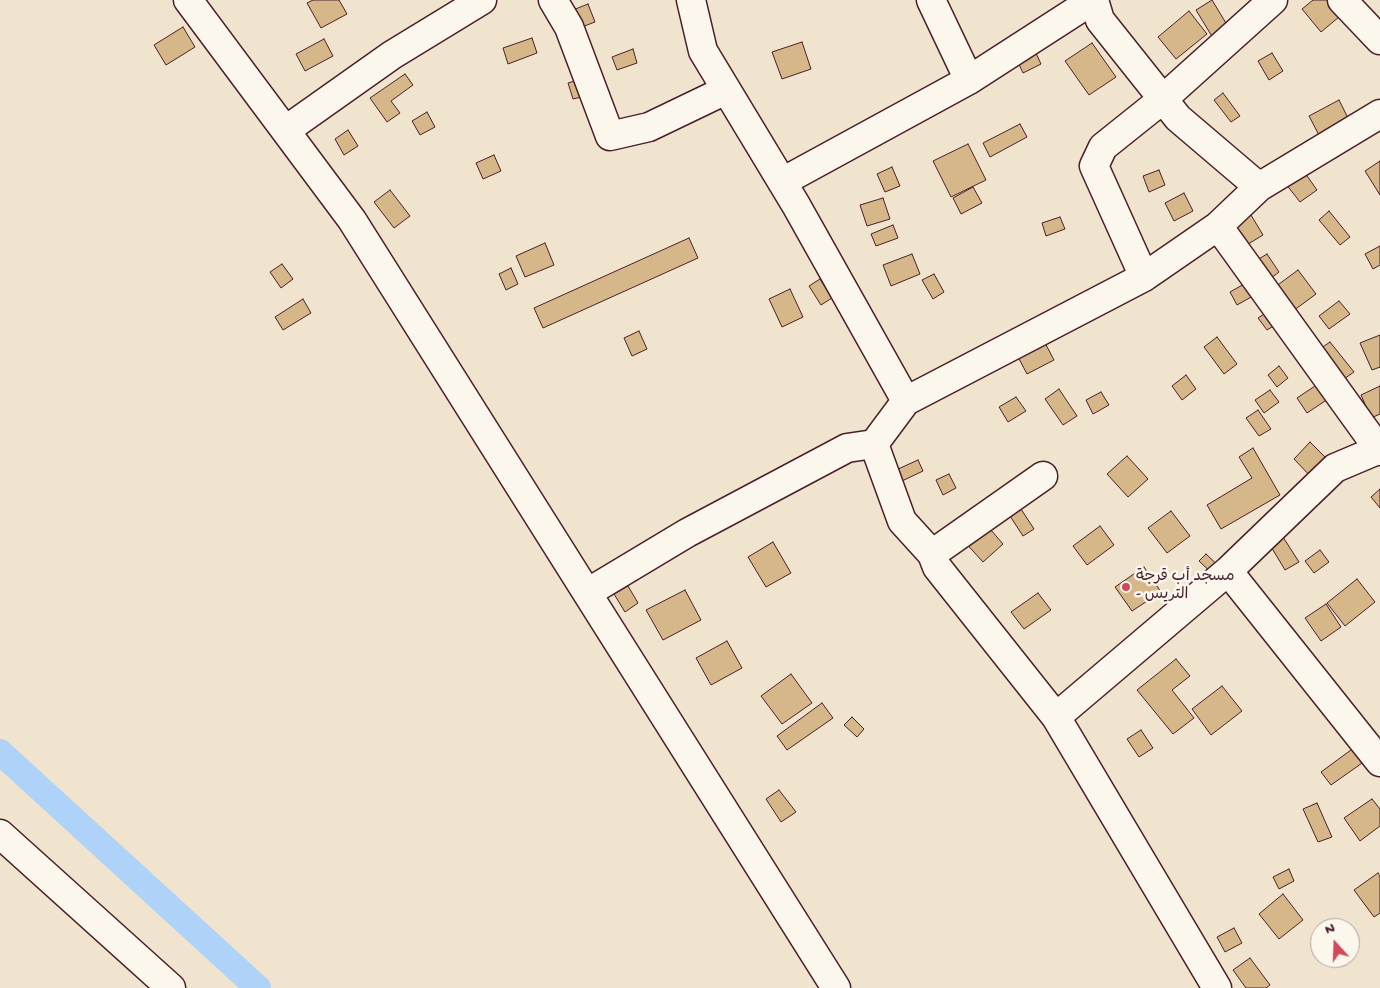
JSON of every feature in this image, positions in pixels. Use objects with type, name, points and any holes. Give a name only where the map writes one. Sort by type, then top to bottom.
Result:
[{"type":"street","points":[[286,130],[392,55],[482,0]]},
{"type":"street","points":[[553,0],[569,28],[610,136],[649,127],[726,90]]},
{"type":"street","points":[[691,0],[703,51],[782,182],[906,401]]},
{"type":"street","points":[[932,0],[969,80]]},
{"type":"street","points":[[782,182],[969,80],[1094,0],[1100,20],[1178,118],[1259,187]]},
{"type":"street","points":[[1144,277],[1094,166],[1103,147],[1163,99],[1273,0]]},
{"type":"street","points":[[1342,0],[1380,40]]},
{"type":"street","points":[[201,4],[286,130],[352,220],[836,988]]},
{"type":"street","points":[[587,593],[687,532],[846,448],[874,444],[906,401],[1144,277],[1218,226],[1259,187],[1380,114]]},
{"type":"street","points":[[1056,717],[1228,571],[1335,468],[1380,450],[1218,226]]},
{"type":"street","points":[[874,444],[902,521],[932,554],[937,567],[1056,717],[1217,988]]},
{"type":"street","points":[[932,554],[1043,476]]},
{"type":"street","points":[[1228,571],[1380,762]]},
{"type":"street","points":[[0,834],[171,988]]},
{"type":"building","points":[[313,0],[339,0],[347,14],[321,28],[307,3]]},
{"type":"building","points":[[1212,0],[1232,33],[1216,43],[1196,10]]},
{"type":"building","points":[[1313,0],[1335,0],[1345,12],[1321,32],[1302,9]]},
{"type":"building","points":[[588,4],[595,22],[579,28],[573,10]]},
{"type":"building","points":[[1189,11],[1207,34],[1176,59],[1158,37]]},
{"type":"building","points":[[183,27],[195,47],[166,65],[154,45]]},
{"type":"building","points":[[532,38],[537,53],[508,64],[503,48]]},
{"type":"building","points":[[324,39],[333,56],[305,71],[296,54]]},
{"type":"building","points":[[802,42],[811,69],[782,79],[772,52]]},
{"type":"building","points":[[1092,43],[1116,77],[1089,95],[1065,61]]},
{"type":"building","points":[[633,49],[637,63],[617,70],[612,57]]},
{"type":"building","points":[[1035,51],[1041,64],[1023,73],[1017,60]]},
{"type":"building","points":[[1272,53],[1283,71],[1269,80],[1258,61]]},
{"type":"building","points":[[405,74],[413,85],[391,101],[400,113],[387,122],[370,98]]},
{"type":"building","points":[[581,79],[586,96],[573,99],[568,83]]},
{"type":"building","points":[[1223,93],[1240,116],[1231,122],[1214,100]]},
{"type":"building","points":[[1339,100],[1352,126],[1322,141],[1309,116]]},
{"type":"building","points":[[427,112],[435,127],[420,135],[412,121]]},
{"type":"building","points":[[1020,124],[1027,137],[990,157],[983,143]]},
{"type":"building","points":[[348,130],[358,146],[344,155],[335,139]]},
{"type":"building","points":[[968,144],[986,180],[951,197],[933,161]]},
{"type":"building","points":[[494,155],[501,171],[483,179],[476,163]]},
{"type":"building","points":[[1380,161],[1380,195],[1365,171]]},
{"type":"building","points":[[1300,166],[1317,190],[1300,202],[1282,179]]},
{"type":"building","points":[[892,167],[900,186],[885,192],[877,174]]},
{"type":"building","points":[[1159,170],[1165,185],[1149,192],[1143,176]]},
{"type":"building","points":[[973,187],[982,203],[961,214],[953,198]]},
{"type":"building","points":[[390,190],[410,216],[394,228],[374,202]]},
{"type":"building","points":[[1184,193],[1193,211],[1174,221],[1165,203]]},
{"type":"building","points":[[883,198],[890,219],[867,226],[860,205]]},
{"type":"building","points":[[1248,210],[1263,235],[1245,246],[1230,221]]},
{"type":"building","points":[[1329,211],[1350,237],[1340,245],[1319,220]]},
{"type":"building","points":[[1060,217],[1065,229],[1046,236],[1042,223]]},
{"type":"building","points":[[893,225],[898,238],[876,246],[871,234]]},
{"type":"building","points":[[689,238],[698,258],[543,328],[534,308]]},
{"type":"building","points":[[545,243],[554,265],[525,277],[516,256]]},
{"type":"building","points":[[1380,246],[1380,265],[1373,269],[1365,254]]},
{"type":"building","points":[[912,254],[920,274],[891,286],[883,265]]},
{"type":"building","points":[[1267,254],[1279,272],[1267,281],[1254,262]]},
{"type":"building","points":[[282,264],[293,279],[281,288],[270,272]]},
{"type":"building","points":[[511,268],[518,284],[506,290],[499,274]]},
{"type":"building","points":[[1298,270],[1316,294],[1293,311],[1275,287]]},
{"type":"building","points":[[934,274],[944,292],[933,299],[922,280]]},
{"type":"building","points":[[820,279],[832,298],[821,305],[809,286]]},
{"type":"building","points":[[1253,279],[1260,292],[1237,305],[1230,292]]},
{"type":"building","points":[[790,289],[803,317],[782,327],[769,299]]},
{"type":"building","points":[[303,299],[311,313],[283,330],[275,317]]},
{"type":"building","points":[[1339,301],[1350,314],[1329,329],[1319,316]]},
{"type":"building","points":[[1272,309],[1280,322],[1267,330],[1258,318]]},
{"type":"building","points":[[639,331],[647,349],[632,356],[624,338]]},
{"type":"building","points":[[1380,335],[1380,367],[1372,370],[1360,343]]},
{"type":"building","points":[[1217,337],[1237,364],[1224,374],[1204,347]]},
{"type":"building","points":[[1044,341],[1054,360],[1027,374],[1017,355]]},
{"type":"building","points":[[1330,342],[1354,372],[1341,381],[1317,351]]},
{"type":"building","points":[[1279,366],[1288,378],[1277,387],[1268,375]]},
{"type":"building","points":[[1186,375],[1196,389],[1182,400],[1172,386]]},
{"type":"building","points":[[1324,380],[1334,395],[1307,413],[1297,398]]},
{"type":"building","points":[[1380,386],[1380,414],[1371,418],[1361,395]]},
{"type":"building","points":[[1059,389],[1077,416],[1063,425],[1045,399]]},
{"type":"building","points":[[1270,390],[1279,402],[1264,413],[1255,400]]},
{"type":"building","points":[[1101,392],[1109,405],[1093,414],[1086,400]]},
{"type":"building","points":[[1016,397],[1026,411],[1008,422],[999,407]]},
{"type":"building","points":[[1258,410],[1271,429],[1259,436],[1246,418]]},
{"type":"building","points":[[1310,442],[1330,462],[1313,479],[1294,459]]},
{"type":"building","points":[[1253,448],[1280,495],[1221,529],[1207,505],[1252,478],[1239,457]]},
{"type":"building","points":[[1127,456],[1148,479],[1128,497],[1107,474]]},
{"type":"building","points":[[918,460],[923,471],[902,481],[896,470]]},
{"type":"building","points":[[949,474],[956,488],[943,495],[936,480]]},
{"type":"building","points":[[1380,489],[1380,508],[1371,497]]},
{"type":"building","points":[[1019,506],[1034,529],[1023,536],[1008,513]]},
{"type":"building","points":[[1171,511],[1190,536],[1167,553],[1148,528]]},
{"type":"building","points":[[984,522],[1003,544],[983,562],[963,540]]},
{"type":"building","points":[[1100,526],[1114,545],[1087,565],[1073,546]]},
{"type":"building","points":[[1283,537],[1299,562],[1285,570],[1270,545]]},
{"type":"building","points":[[773,542],[791,573],[766,587],[748,557]]},
{"type":"building","points":[[1320,550],[1329,562],[1314,573],[1305,561]]},
{"type":"building","points":[[1206,554],[1223,570],[1216,577],[1199,561]]},
{"type":"building","points":[[1144,567],[1161,592],[1132,611],[1115,587]]},
{"type":"building","points":[[1357,579],[1375,602],[1345,626],[1327,603]]},
{"type":"building","points":[[628,586],[638,603],[625,612],[614,594]]},
{"type":"building","points":[[685,590],[701,620],[663,640],[646,610]]},
{"type":"building","points":[[1038,593],[1051,610],[1024,629],[1011,612]]},
{"type":"building","points":[[1326,604],[1341,627],[1321,641],[1305,618]]},
{"type":"building","points":[[727,641],[742,668],[711,685],[696,658]]},
{"type":"building","points":[[1176,659],[1190,676],[1172,690],[1194,718],[1173,734],[1137,690]]},
{"type":"building","points":[[791,674],[812,703],[782,724],[761,696]]},
{"type":"building","points":[[1222,686],[1242,711],[1211,735],[1192,709]]},
{"type":"building","points":[[822,703],[833,718],[787,750],[777,736]]},
{"type":"building","points":[[852,717],[864,729],[857,737],[844,725]]},
{"type":"building","points":[[1141,730],[1153,748],[1139,757],[1127,739]]},
{"type":"building","points":[[1355,747],[1365,761],[1331,785],[1321,772]]},
{"type":"building","points":[[779,790],[796,812],[781,822],[766,799]]},
{"type":"building","points":[[1372,799],[1380,809],[1380,826],[1360,841],[1344,818]]},
{"type":"building","points":[[1317,803],[1332,837],[1318,842],[1303,809]]},
{"type":"building","points":[[1289,869],[1294,881],[1279,889],[1273,877]]},
{"type":"building","points":[[1378,873],[1380,876],[1380,913],[1374,917],[1354,890]]},
{"type":"building","points":[[1283,894],[1303,920],[1279,939],[1259,914]]},
{"type":"building","points":[[1234,928],[1242,943],[1225,952],[1217,937]]},
{"type":"building","points":[[1250,958],[1270,985],[1266,988],[1246,988],[1233,970]]},
{"type":"waterway","points":[[0,752],[258,988]]},
{"type":"place","name":"مسجد أب قرجة - التريس","points":[[1126,587]]}]
